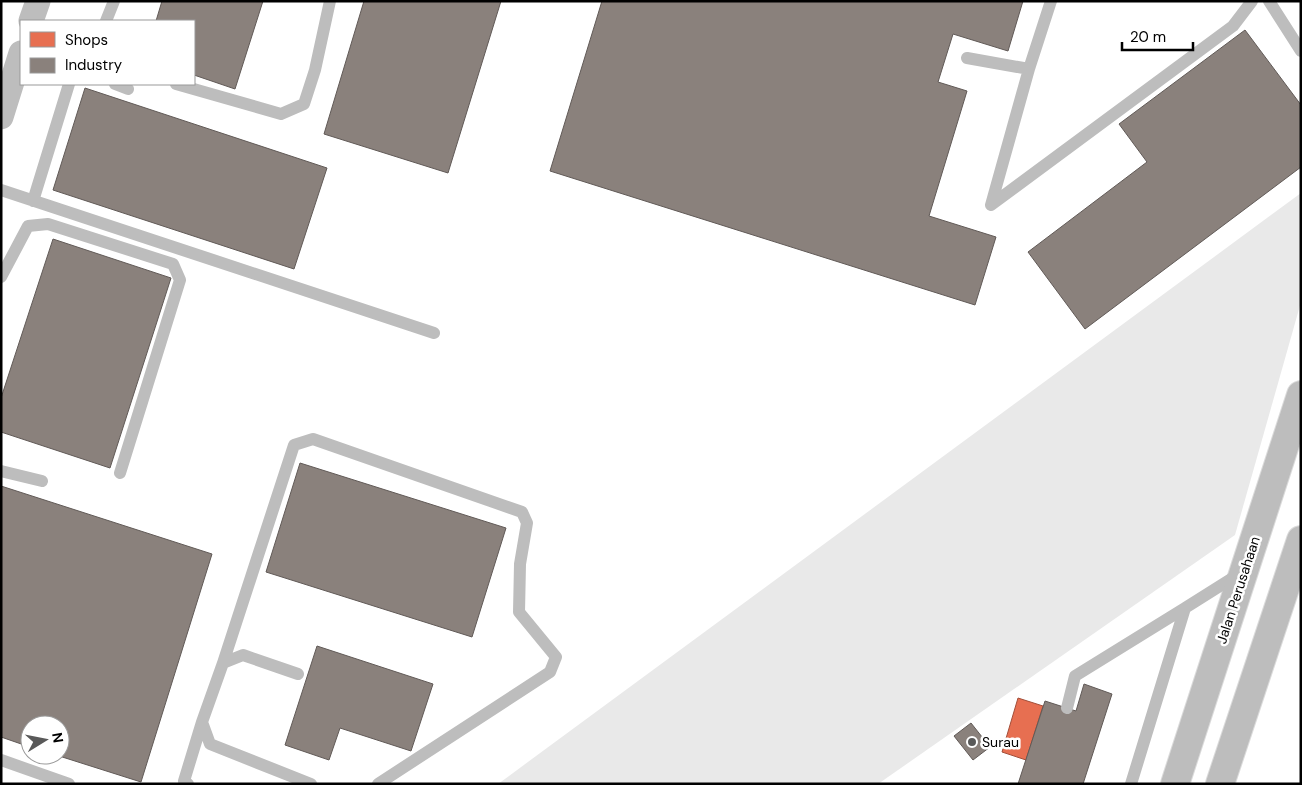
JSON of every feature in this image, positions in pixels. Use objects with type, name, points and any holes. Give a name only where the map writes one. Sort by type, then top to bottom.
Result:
[{"type":"main road","name":"Jalan Perusahaan","points":[[1175,784],[1301,395]]},
{"type":"main road","points":[[1220,784],[1301,540]]},
{"type":"street","points":[[31,20],[38,1]]},
{"type":"street","points":[[1,116],[20,56]]},
{"type":"lane","points":[[106,20],[114,1]]},
{"type":"lane","points":[[180,85],[281,114],[304,104],[330,1]]},
{"type":"lane","points":[[1051,1],[1029,69],[991,205],[1233,26],[1252,1]]},
{"type":"lane","points":[[1269,1],[1301,51]]},
{"type":"lane","points":[[967,58],[1029,69]]},
{"type":"lane","points":[[33,200],[69,85]]},
{"type":"lane","points":[[117,85],[128,89]]},
{"type":"lane","points":[[1,190],[434,333]]},
{"type":"lane","points":[[1,277],[28,226],[48,224],[173,264],[180,280],[120,473]]},
{"type":"lane","points":[[188,784],[184,781],[202,722],[294,445],[313,439],[522,512],[527,523],[520,564],[519,612],[556,657],[550,672],[378,784]]},
{"type":"lane","points":[[1,471],[42,481]]},
{"type":"lane","points":[[1067,708],[1075,676],[1244,571]]},
{"type":"lane","points":[[1131,784],[1185,608]]},
{"type":"lane","points":[[223,663],[243,655],[298,674]]},
{"type":"lane","points":[[202,722],[210,744],[311,784]]},
{"type":"lane","points":[[1,760],[69,784]]},
{"type":"shaded area","points":[[1301,193],[1301,302],[1235,535],[878,784],[498,784]]},
{"type":"building: Shops","points":[[1018,698],[1043,706],[1026,760],[1002,752]]},
{"type":"building: Industry","points":[[162,1],[263,1],[235,89],[195,75],[195,20],[156,20]]},
{"type":"building: Industry","points":[[364,1],[501,1],[448,173],[324,134]]},
{"type":"building: Industry","points":[[602,1],[1023,1],[1008,51],[953,34],[938,82],[967,91],[929,216],[996,237],[975,305],[550,171]]},
{"type":"building: Industry","points":[[1245,30],[1301,105],[1301,167],[1085,329],[1028,252],[1147,162],[1119,124]]},
{"type":"building: Industry","points":[[85,88],[327,168],[294,269],[53,190]]},
{"type":"building: Industry","points":[[53,239],[171,278],[110,468],[1,432],[1,398]]},
{"type":"building: Industry","points":[[300,463],[506,528],[472,637],[266,572]]},
{"type":"building: Industry","points":[[1,486],[212,554],[141,782],[70,759],[70,715],[20,715],[20,744],[1,737]]},
{"type":"building: Industry","points":[[317,646],[433,684],[411,751],[340,728],[329,760],[285,745]]},
{"type":"building: Industry","points":[[1084,684],[1112,694],[1083,784],[1018,784],[1045,701],[1076,711]]},
{"type":"building: Industry","name":"Surau","points":[[971,723],[990,747],[973,760],[954,736]]},
{"type":"place","name":"Surau","points":[[972,742]]}]
